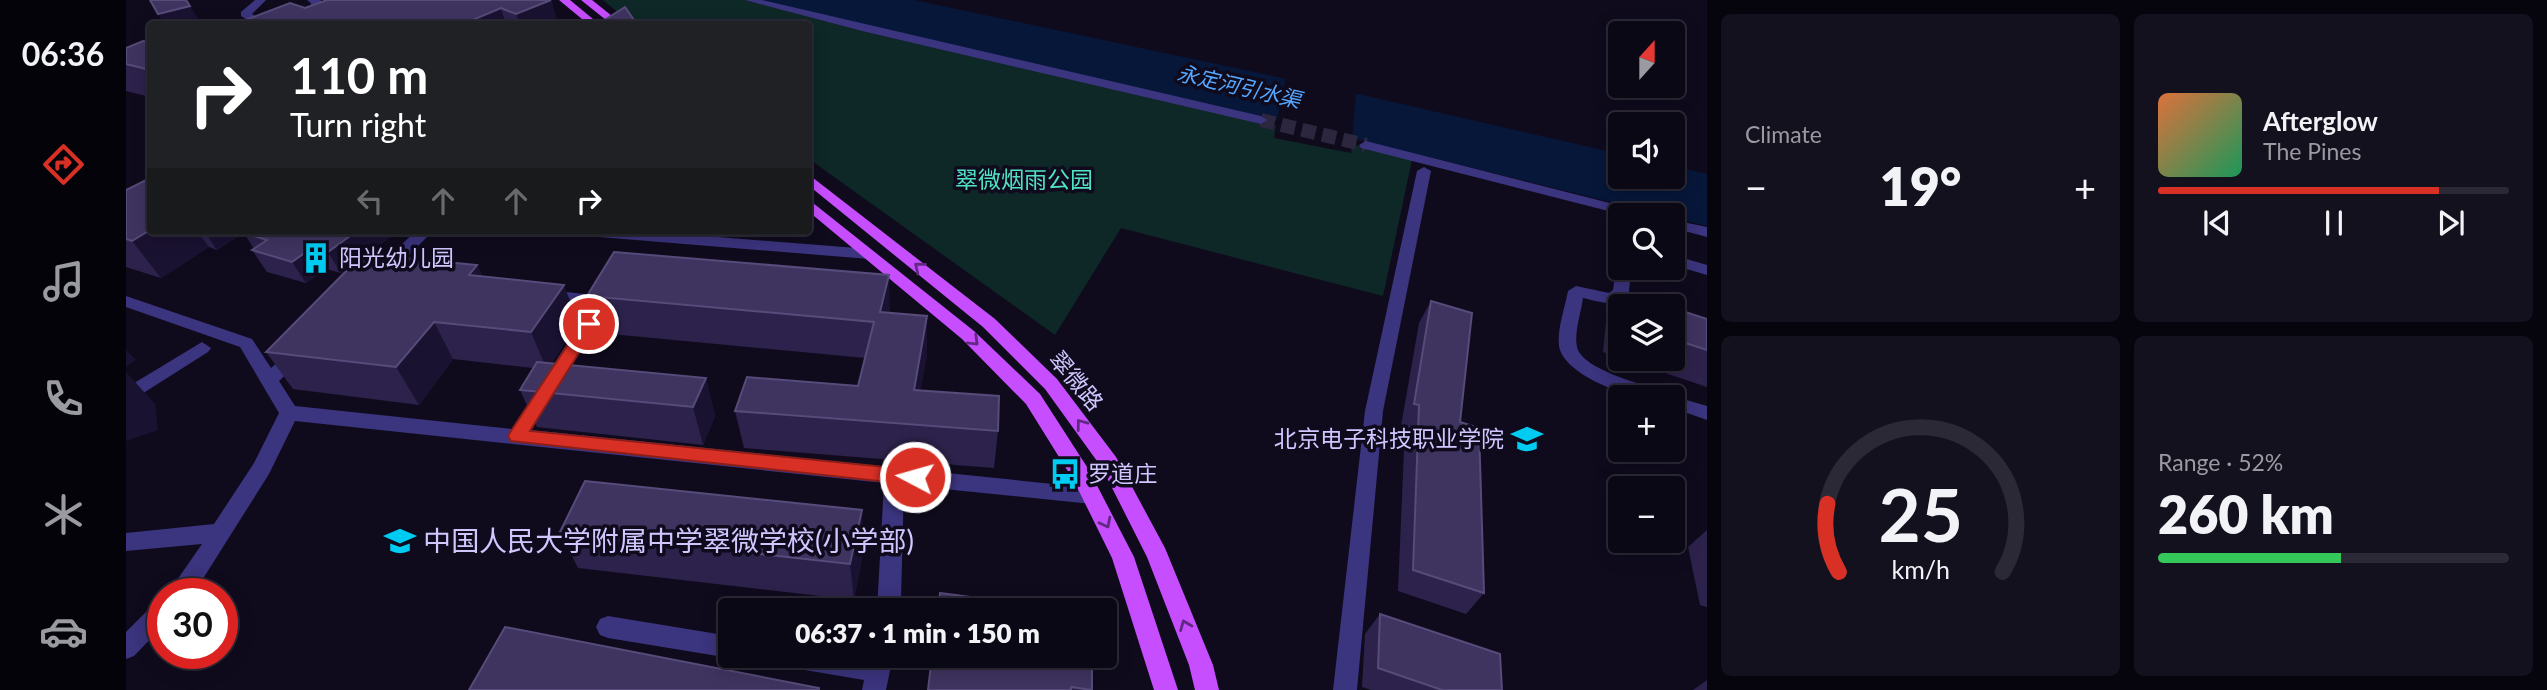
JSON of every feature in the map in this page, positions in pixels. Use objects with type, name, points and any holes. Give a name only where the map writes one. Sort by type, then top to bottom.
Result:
[{"type":"main road","points":[[564,0],[590,21]]},
{"type":"main road","points":[[586,0],[613,21]]},
{"type":"main road","name":"翠微路","points":[[812,181],[989,323],[1051,384],[1109,463],[1157,555],[1201,665],[1207,690]]},
{"type":"main road","name":"翠微路","points":[[812,206],[968,335],[1033,398],[1092,496],[1123,556],[1166,690]]},
{"type":"street","points":[[256,21],[245,14],[262,0]]},
{"type":"street","points":[[279,21],[314,10],[317,2],[312,0]]},
{"type":"street","points":[[750,0],[1261,120]]},
{"type":"street","points":[[300,21],[329,15]]},
{"type":"street","points":[[1366,145],[1608,207]]},
{"type":"street","points":[[1345,690],[1374,411],[1424,171]]},
{"type":"street","points":[[1685,227],[1707,232]]},
{"type":"street","points":[[404,279],[372,281],[421,235]]},
{"type":"street","points":[[636,235],[869,254]]},
{"type":"street","points":[[1685,264],[1707,270]]},
{"type":"street","points":[[1622,280],[1621,292],[1612,299],[1576,291],[1567,348],[1574,359],[1602,377],[1626,385]]},
{"type":"street","points":[[517,436],[603,301],[537,294]]},
{"type":"street","points":[[126,301],[246,343],[289,413]]},
{"type":"street","points":[[269,380],[308,342]]},
{"type":"street","points":[[126,397],[202,348]]},
{"type":"street","points":[[1685,405],[1707,413]]},
{"type":"street","points":[[289,413],[1092,496]]},
{"type":"street","points":[[192,578],[262,468],[289,413]]},
{"type":"street","points":[[894,475],[896,598]]},
{"type":"street","points":[[126,542],[221,533]]},
{"type":"street","points":[[126,648],[147,626]]},
{"type":"street","points":[[608,627],[718,645]]},
{"type":"street","points":[[855,668],[878,672]]},
{"type":"green space","name":"翠微烟雨公园","points":[[603,0],[753,0],[874,34],[1276,125],[1274,138],[1351,153],[1352,144],[1412,160],[1383,296],[1121,228],[1055,335],[812,161],[812,21],[628,21]]},
{"type":"water","name":"永定河引水渠","points":[[763,0],[914,0],[1367,96],[1608,151],[1608,189],[1685,189],[1685,169],[1707,174],[1707,226],[1685,221],[1685,203],[1615,203],[1356,139],[803,12]]},
{"type":"pier","points":[[1286,76],[1356,91],[1352,141],[1276,124]]},
{"type":"building","points":[[150,0],[186,0],[190,6],[158,14]]},
{"type":"building","points":[[327,0],[551,0],[516,14],[501,8],[470,21],[248,19],[290,3],[305,8]]},
{"type":"building","points":[[625,7],[634,20],[632,21],[603,21]]},
{"type":"building","points":[[143,41],[147,42],[147,69],[126,64],[126,48]]},
{"type":"building","points":[[147,180],[147,232],[132,241],[126,239],[126,190]]},
{"type":"building","points":[[251,235],[351,235],[328,252],[313,247],[292,262],[252,250],[267,240]]},
{"type":"building","points":[[614,252],[889,275],[880,312],[927,316],[914,390],[999,396],[998,431],[735,411],[747,377],[858,386],[874,322],[587,296]]},
{"type":"building","points":[[363,254],[477,265],[469,275],[564,285],[531,332],[434,322],[396,367],[266,352]]},
{"type":"building","points":[[1431,301],[1472,313],[1460,422],[1479,428],[1484,593],[1413,570],[1419,405],[1414,404]]},
{"type":"building","points":[[1685,312],[1707,319],[1707,350],[1685,343]]},
{"type":"building","points":[[537,362],[706,378],[693,407],[520,390]]},
{"type":"building","points":[[585,481],[862,510],[850,564],[560,532]]},
{"type":"building","points":[[940,593],[979,598],[939,598]]},
{"type":"building","points":[[1380,614],[1500,654],[1502,690],[1442,690],[1378,668]]},
{"type":"building","points":[[505,627],[819,688],[819,690],[469,690]]},
{"type":"building","points":[[931,668],[1092,668],[1092,690],[1071,687],[1071,690],[928,690]]},
{"type":"tunnel","points":[[1265,121],[1261,120],[1366,145]]},
{"type":"place","name":"阳光幼儿园","points":[[316,258]]},
{"type":"place","name":"北京电子科技职业学院","points":[[1527,439]]},
{"type":"place","name":"罗道庄","points":[[1065,474]]},
{"type":"place","name":"中国人民大学附属中学翠微学校(小学部)","points":[[400,541]]},
{"type":"route","points":[[589,324],[517,436],[915,477]]}]
